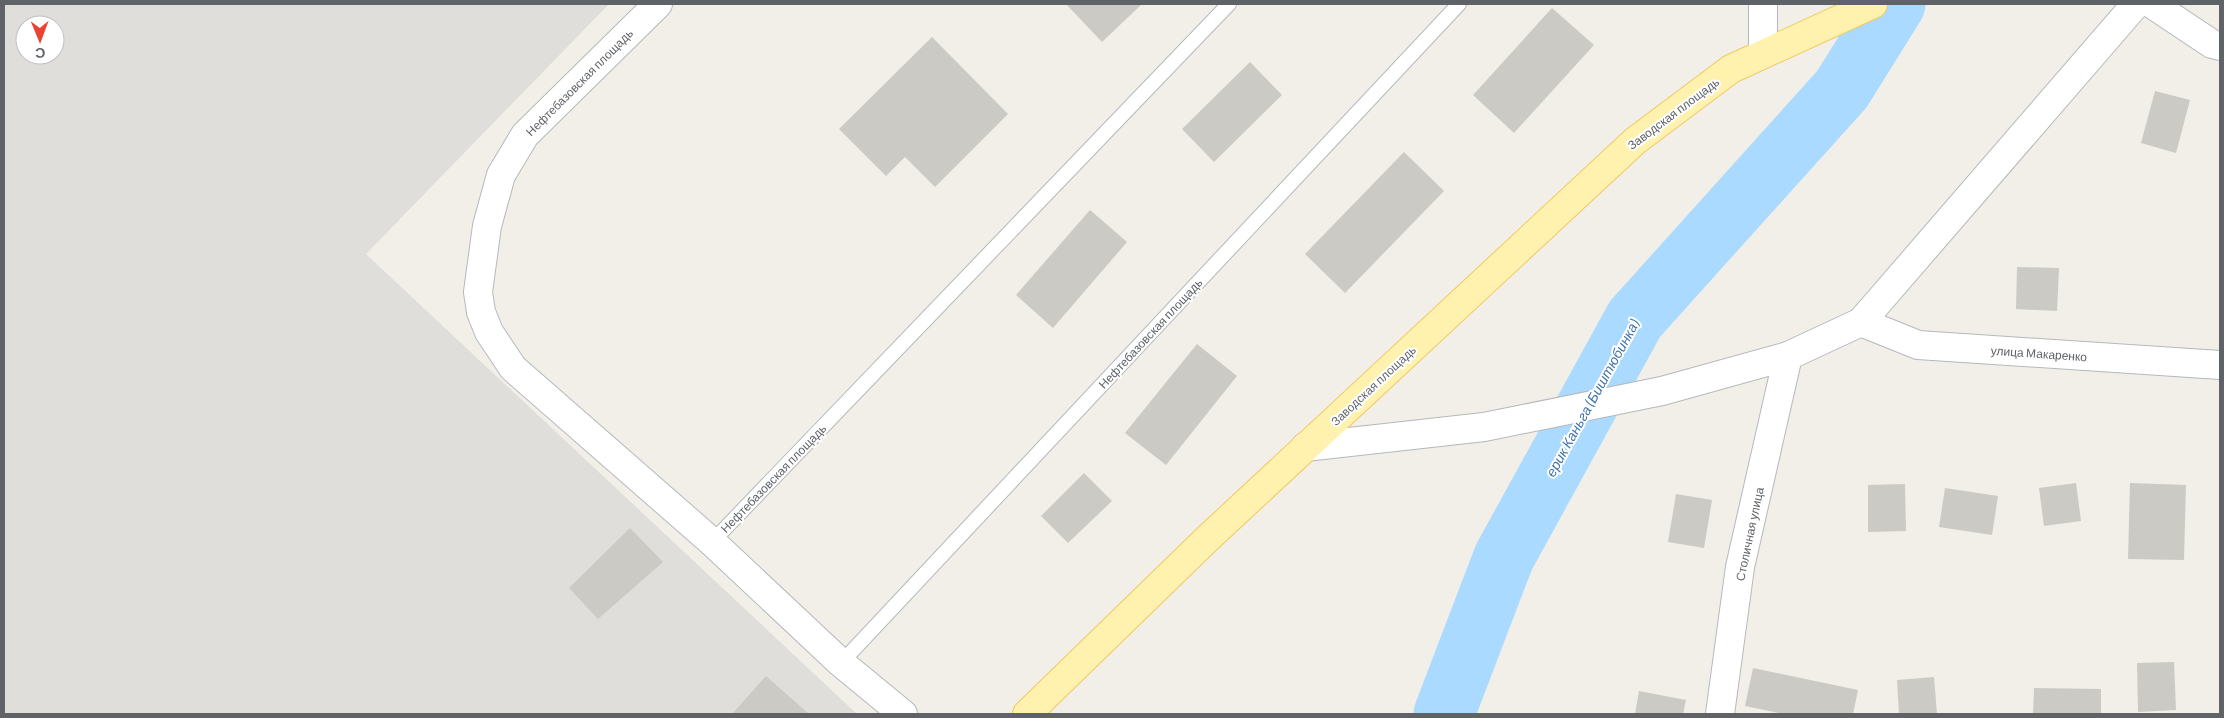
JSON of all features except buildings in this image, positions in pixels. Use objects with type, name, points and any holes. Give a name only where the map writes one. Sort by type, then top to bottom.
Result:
[{"type":"main road","name":"Заводская площадь","points":[[1027,714],[1207,539],[1635,141],[1731,69],[1873,4]]},
{"type":"street","name":"Нефтебазовская площадь","points":[[658,4],[525,135],[501,175],[487,226],[478,292],[481,312],[489,332],[513,368],[712,542],[841,663],[903,714]]},
{"type":"street","points":[[1762,4],[1763,54]]},
{"type":"street","points":[[1306,447],[1484,427],[1662,391],[1788,356],[1861,322],[2136,4]]},
{"type":"street","points":[[2152,4],[2212,44],[2220,46]]},
{"type":"street","name":"улица Макаренко","points":[[1861,322],[1918,345],[2220,365]]},
{"type":"street","name":"Столичная улица","points":[[1720,714],[1740,567],[1788,356]]},
{"type":"lane","name":"Нефтебазовская площадь","points":[[712,542],[1229,4]]},
{"type":"lane","name":"Нефтебазовская площадь","points":[[841,663],[1459,4]]},
{"type":"shaded area","points":[[4,4],[609,4],[366,254],[857,714],[4,714]]},
{"type":"waterway","name":"ерик Каньга (Биштюбинка)","points":[[1444,714],[1504,557],[1635,319],[1842,89],[1895,4]]}]
